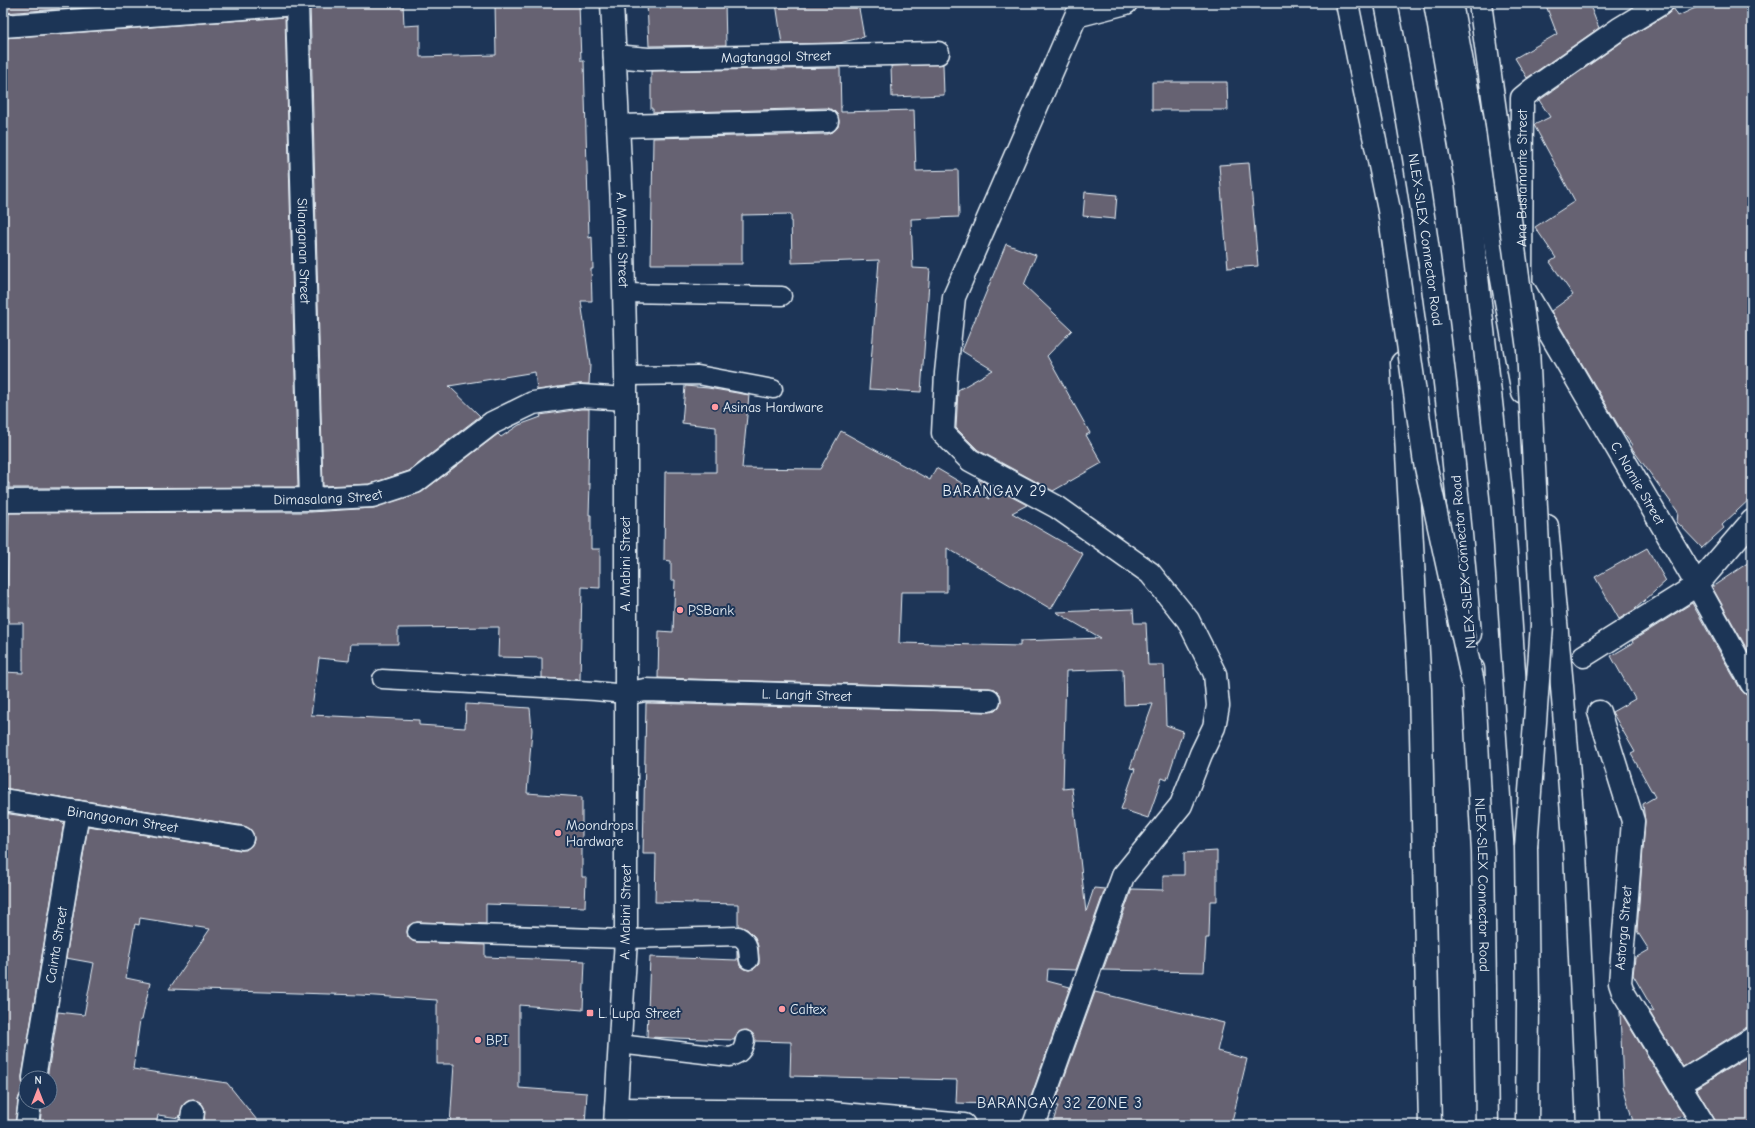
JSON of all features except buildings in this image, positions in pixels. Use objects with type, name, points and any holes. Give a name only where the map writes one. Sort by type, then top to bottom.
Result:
[{"type":"main road","points":[[3,26],[297,3]]},
{"type":"main road","name":"Silanganan Street","points":[[297,3],[311,499]]},
{"type":"main road","name":"A. Mabini Street","points":[[612,3],[619,126],[626,376],[626,939],[616,1117]]},
{"type":"main road","points":[[1034,1125],[1124,876],[1181,804],[1201,754],[1214,727],[1218,706],[1215,674],[1188,620],[1150,573],[1057,507],[970,460],[943,433],[946,373],[954,297],[1076,16],[1126,3]]},
{"type":"main road","points":[[1347,3],[1389,210],[1426,463],[1474,687]]},
{"type":"main road","points":[[1352,3],[1398,303],[1420,689],[1430,1125]]},
{"type":"main road","name":"NLEX-SLEX Connector Road","points":[[1386,3],[1420,200],[1443,362],[1459,513],[1474,687],[1483,852],[1487,1125]]},
{"type":"main road","points":[[1435,3],[1467,186],[1503,510],[1526,847],[1528,1004],[1527,1125]]},
{"type":"main road","points":[[1451,3],[1546,524],[1562,686],[1575,852],[1588,1125]]},
{"type":"main road","points":[[1480,3],[1528,349],[1542,625],[1526,847]]},
{"type":"main road","name":"Ana Bustamante Street","points":[[1521,284],[1522,98],[1619,29],[1662,3]]},
{"type":"main road","name":"Magtanggol Street","points":[[615,56],[648,59],[938,53]]},
{"type":"main road","points":[[619,126],[827,120]]},
{"type":"main road","name":"C. Namie Street","points":[[1521,284],[1697,585],[1752,684]]},
{"type":"main road","name":"Dimasalang Street","points":[[3,501],[311,499],[372,496],[415,482],[492,423],[533,402],[581,396],[626,399]]},
{"type":"main road","points":[[1584,656],[1697,585],[1752,521]]},
{"type":"main road","name":"L. Langit Street","points":[[625,694],[645,690],[989,700]]},
{"type":"main road","name":"Astorga Street","points":[[1599,712],[1633,821],[1620,984],[1623,992],[1704,1125]]},
{"type":"main road","name":"Binangonan Street","points":[[3,800],[242,838]]},
{"type":"main road","name":"Cainta Street","points":[[35,1070],[78,812]]},
{"type":"main road","points":[[1680,1084],[1752,1039]]},
{"type":"main road","points":[[27,1125],[29,1110]]},
{"type":"main road","points":[[616,1117],[810,1111],[964,1125]]},
{"type":"lane","points":[[624,293],[782,296]]},
{"type":"lane","points":[[626,376],[698,375],[773,389]]},
{"type":"lane","points":[[382,679],[625,694]]},
{"type":"lane","points":[[417,932],[626,939],[738,936],[745,939],[748,946],[749,960]]},
{"type":"lane","points":[[619,1044],[730,1057],[739,1054],[743,1050],[745,1040]]},
{"type":"place","name":"Asinas Hardware","points":[[715,407]]},
{"type":"place","name":"PSBank","points":[[680,610]]},
{"type":"place","name":"Moondrops Hardware","points":[[558,833]]},
{"type":"place","name":"Caltex","points":[[782,1009]]},
{"type":"place","name":"L. Lupa Street","points":[[590,1013]]},
{"type":"place","name":"BPI","points":[[478,1040]]},
{"type":"district","name":"BARANGAY 29","points":[[995,491]]},
{"type":"district","name":"BARANGAY 32 ZONE 3","points":[[1060,1103]]}]
